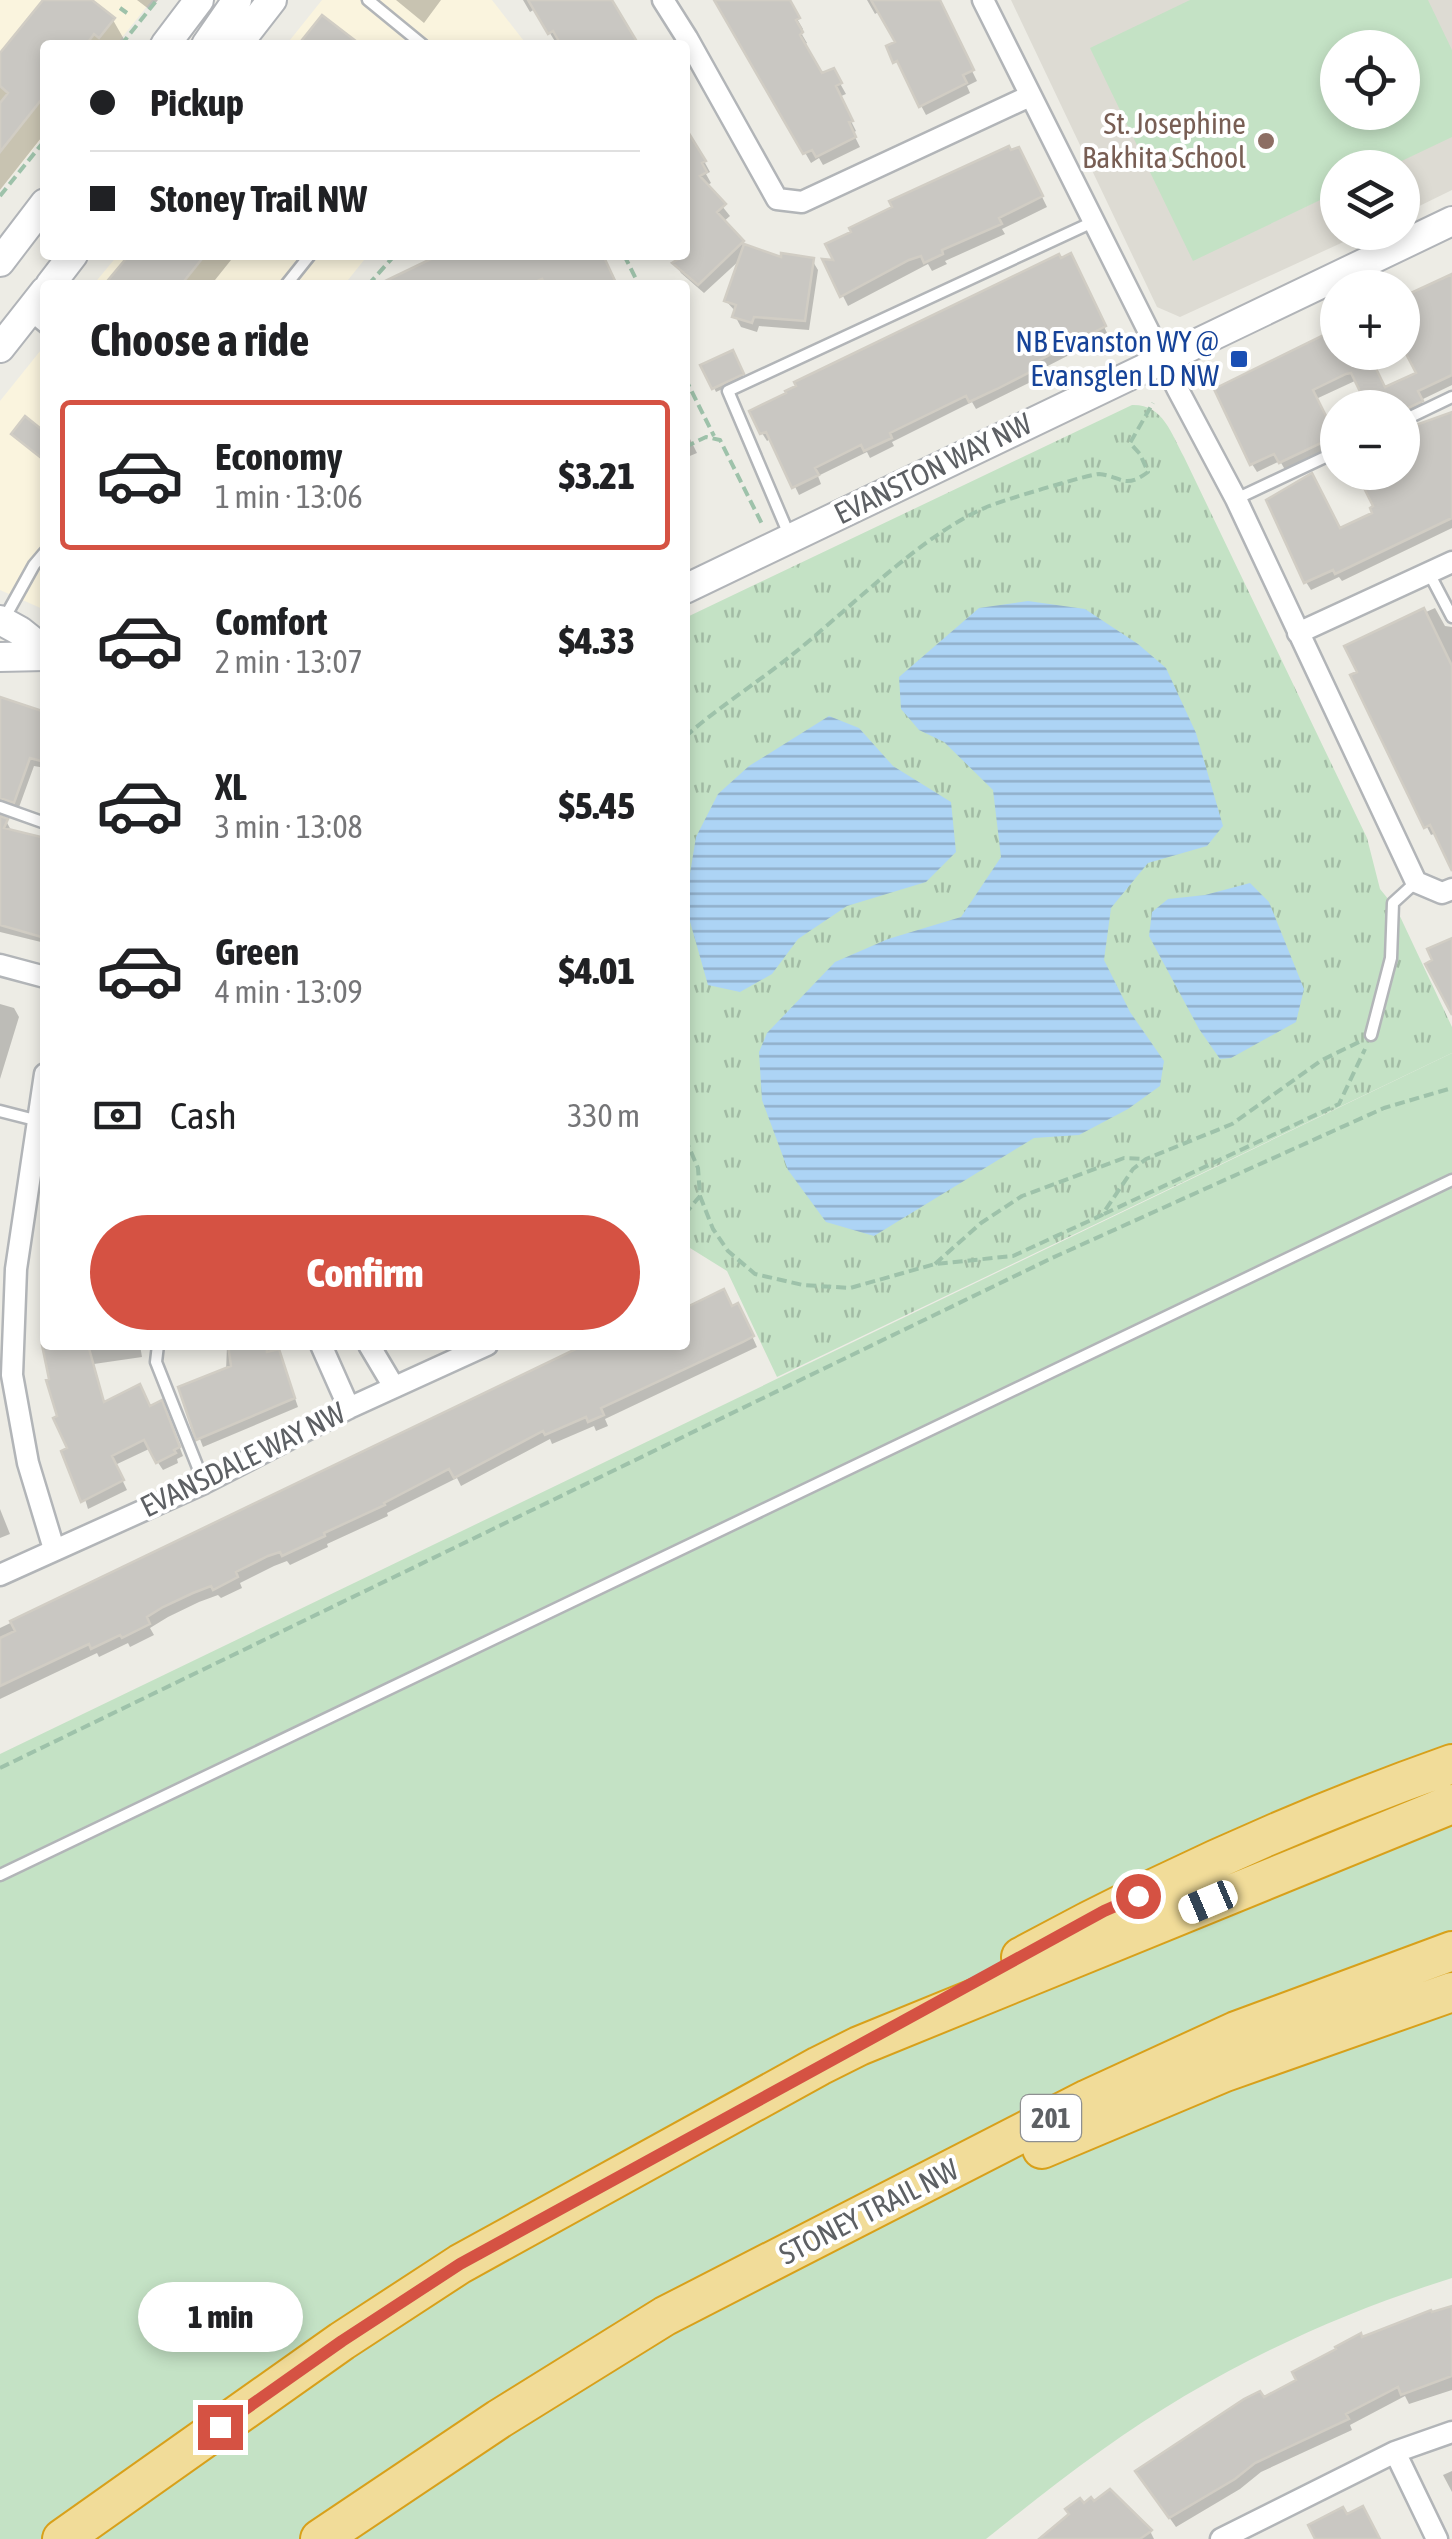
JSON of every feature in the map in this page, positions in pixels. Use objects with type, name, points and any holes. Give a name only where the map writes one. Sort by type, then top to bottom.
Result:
[{"type":"highway","points":[[62,2539],[342,2341],[460,2264],[1104,1911],[1452,1764]]},
{"type":"highway","points":[[859,2046],[1452,1804]]},
{"type":"highway","name":"STONEY TRAIL NW","points":[[320,2539],[470,2438],[665,2316],[1088,2099],[1236,2031],[1452,1950]]},
{"type":"highway","points":[[665,2316],[1112,2118],[1225,2072],[1452,1992]]},
{"type":"street","points":[[169,40],[199,0]]},
{"type":"street","points":[[209,40],[237,0]]},
{"type":"street","points":[[241,40],[272,0]]},
{"type":"street","points":[[662,0],[688,40]]},
{"type":"street","points":[[984,0],[1236,498],[1416,882],[1442,893],[1452,889]]},
{"type":"street","points":[[690,43],[777,199],[802,202],[1030,96]]},
{"type":"street","points":[[4,250],[40,209]]},
{"type":"street","name":"EVANSTON WAY NW","points":[[690,587],[1452,221]]},
{"type":"street","points":[[53,280],[69,260]]},
{"type":"street","points":[[0,348],[36,321]]},
{"type":"street","points":[[1298,634],[1452,562]]},
{"type":"street","points":[[2,621],[40,650]]},
{"type":"street","points":[[0,657],[40,654]]},
{"type":"street","points":[[0,965],[40,976]]},
{"type":"street","points":[[40,1126],[8,1270],[12,1375],[9,1408],[54,1549]]},
{"type":"street","points":[[323,1350],[349,1408]]},
{"type":"street","points":[[372,1350],[394,1387]]},
{"type":"street","name":"EVANSDALE WAY NW","points":[[0,1575],[204,1482],[349,1408],[476,1350]]},
{"type":"street","points":[[1221,2539],[1395,2452],[1452,2432]]},
{"type":"street","points":[[1395,2452],[1437,2539]]},
{"type":"lane","points":[[368,0],[417,40]]},
{"type":"lane","points":[[790,538],[728,391],[1094,222]]},
{"type":"lane","points":[[290,280],[306,260]]},
{"type":"lane","points":[[1420,412],[1452,398]]},
{"type":"lane","points":[[1236,498],[1320,459]]},
{"type":"lane","points":[[2,621],[40,558]]},
{"type":"lane","points":[[1430,573],[1452,618]]},
{"type":"lane","points":[[0,807],[40,820]]},
{"type":"lane","points":[[1372,1035],[1391,958],[1393,902],[1416,882]]},
{"type":"lane","points":[[0,1111],[40,1121]]},
{"type":"lane","points":[[0,1875],[1452,1180]]},
{"type":"lane","points":[[157,1350],[156,1362],[204,1482]]},
{"type":"path","points":[[125,40],[157,0]]},
{"type":"path","points":[[120,8],[127,13]]},
{"type":"path","points":[[0,196],[40,146]]},
{"type":"path","points":[[373,280],[391,260]]},
{"type":"path","points":[[690,388],[714,436],[724,443],[763,526]]},
{"type":"path","points":[[690,733],[934,538],[966,518],[989,506],[1098,474],[1118,482],[1138,480],[1148,472],[1130,443],[1153,403]]},
{"type":"path","points":[[690,445],[714,436]]},
{"type":"path","points":[[1102,1215],[1133,1169],[1146,1159],[1232,1124],[1322,1060],[1372,1035]]},
{"type":"path","points":[[690,1150],[712,1229],[728,1251],[755,1274],[803,1285],[850,1288],[935,1264],[1013,1256],[1338,1104],[1372,1035]]},
{"type":"path","points":[[0,1768],[1052,1258],[1384,1108],[1452,1088]]},
{"type":"path","points":[[935,1264],[981,1224],[1022,1196],[1124,1158],[1146,1159]]},
{"type":"path","points":[[690,1208],[700,1196]]},
{"type":"shaded area","points":[[0,0],[152,0],[120,40],[40,40],[40,140],[0,190]]},
{"type":"shaded area","points":[[322,0],[492,0],[523,40],[290,40]]},
{"type":"shaded area","name":"St. Josephine Bakhita School","points":[[1011,0],[1452,0],[1452,190],[1420,206],[1420,150],[1320,150],[1320,250],[1326,250],[1180,317],[1157,307]]},
{"type":"shaded area","points":[[114,260],[364,260],[348,280],[97,280]]},
{"type":"shaded area","points":[[40,351],[40,608],[0,590],[0,401]]},
{"type":"green space","points":[[1190,0],[1428,0],[1452,50],[1452,137],[1420,152],[1320,150],[1320,200],[1193,261],[1090,48]]},
{"type":"green space","points":[[1132,405],[1151,409],[1170,430],[1184,457],[1367,838],[1380,889],[1397,910],[1452,1027],[1452,1053],[777,1377],[727,1271],[690,1248],[690,616]]},
{"type":"green space","points":[[1452,1053],[1452,2278],[1359,2311],[1226,2372],[1142,2422],[986,2539],[0,2539],[0,1754]]},
{"type":"water","points":[[1028,601],[1085,609],[1166,668],[1196,733],[1223,826],[1207,846],[1148,863],[1111,908],[1104,960],[1130,1012],[1164,1061],[1160,1086],[1128,1109],[1079,1135],[1034,1138],[874,1236],[826,1222],[788,1170],[762,1100],[759,1052],[767,1033],[835,962],[888,939],[961,917],[1001,857],[993,790],[944,742],[919,730],[901,709],[899,677],[979,608]]},
{"type":"water","points":[[829,716],[859,728],[893,766],[951,802],[956,852],[926,882],[847,906],[798,939],[772,974],[740,992],[708,985],[690,922],[690,874],[696,837],[718,794],[749,766]]},
{"type":"water","points":[[1250,883],[1269,902],[1304,989],[1296,1022],[1231,1058],[1220,1059],[1199,1029],[1149,936],[1152,912],[1168,899],[1205,895]]},
{"type":"building","points":[[43,0],[92,0],[115,18],[99,38],[94,34],[90,40],[40,40],[40,101],[0,152],[0,103],[8,93],[0,86],[0,53]]},
{"type":"building","points":[[528,0],[612,0],[636,40],[558,40],[553,31],[548,34]]},
{"type":"building","points":[[714,0],[790,0],[800,18],[796,20],[803,32],[800,35],[822,73],[834,68],[842,83],[836,86],[853,121],[849,122],[856,137],[816,157],[812,150],[803,154]]},
{"type":"building","points":[[871,0],[940,0],[974,70],[963,75],[967,83],[919,107],[897,61],[893,63],[886,46],[895,42]]},
{"type":"building","points":[[322,15],[354,40],[302,40]]},
{"type":"building","points":[[690,135],[706,161],[702,163],[707,172],[700,176],[726,204],[717,212],[744,241],[698,285],[672,263],[690,260]]},
{"type":"building","points":[[1009,146],[1011,150],[1019,147],[1043,196],[999,218],[1002,224],[942,250],[943,254],[924,263],[921,256],[909,260],[840,297],[822,259],[833,260],[825,244],[892,207],[889,201]]},
{"type":"building","points":[[744,244],[781,257],[781,253],[814,258],[805,321],[754,317],[752,323],[732,317],[736,305],[724,301]]},
{"type":"building","points":[[1071,253],[1106,326],[1036,362],[1038,368],[997,389],[969,402],[966,396],[890,433],[892,438],[864,451],[861,445],[815,468],[819,475],[792,488],[766,432],[760,434],[749,411],[786,393],[796,386],[794,382],[1059,254],[1061,258]]},
{"type":"building","points":[[125,260],[201,260],[185,280],[108,280]]},
{"type":"building","points":[[429,260],[605,260],[615,280],[542,279],[387,280]]},
{"type":"building","points":[[1452,274],[1452,375],[1420,390],[1359,390],[1351,373],[1346,374],[1313,390],[1320,404],[1320,444],[1279,463],[1274,454],[1250,465],[1214,389],[1320,337],[1320,370],[1377,370],[1385,387],[1416,373],[1414,370],[1420,370],[1420,289]]},
{"type":"building","points":[[733,350],[744,374],[712,389],[700,365]]},
{"type":"building","points":[[1452,412],[1452,518],[1335,574],[1333,570],[1304,583],[1266,500],[1312,473],[1340,528],[1372,513],[1365,490],[1420,490],[1420,424]]},
{"type":"building","points":[[25,416],[40,428],[40,457],[11,434]]},
{"type":"building","points":[[1424,608],[1452,666],[1452,871],[1430,825],[1424,828],[1350,675],[1357,672],[1344,646]]},
{"type":"building","points":[[0,697],[40,710],[40,761],[30,758],[14,803],[0,798]]},
{"type":"building","points":[[0,816],[8,819],[4,828],[40,837],[40,937],[0,925]]},
{"type":"building","points":[[1452,938],[1452,1015],[1425,964],[1432,960],[1427,949]]},
{"type":"building","points":[[724,1289],[732,1306],[738,1303],[754,1336],[601,1408],[604,1415],[588,1422],[586,1417],[545,1435],[543,1431],[454,1478],[449,1469],[324,1533],[325,1536],[282,1556],[280,1552],[268,1556],[236,1572],[238,1577],[213,1590],[211,1586],[163,1607],[147,1617],[150,1624],[122,1638],[120,1635],[91,1649],[89,1644],[0,1686],[0,1638],[15,1631],[10,1621],[574,1350],[690,1350],[690,1306]]},
{"type":"building","points":[[43,1350],[89,1350],[104,1402],[140,1384],[150,1406],[162,1400],[180,1447],[156,1463],[144,1440],[112,1456],[124,1480],[81,1502],[61,1451],[67,1448],[53,1418],[57,1416],[46,1380],[49,1379]]},
{"type":"building","points":[[229,1350],[279,1350],[295,1398],[196,1440],[178,1387],[231,1366]]},
{"type":"building","points":[[1452,2306],[1452,2376],[1401,2395],[1398,2387],[1346,2414],[1349,2419],[1255,2463],[1169,2518],[1135,2471],[1244,2399],[1260,2391],[1264,2397],[1296,2380],[1292,2372],[1361,2333],[1362,2337],[1431,2310]]},
{"type":"building","points":[[1110,2489],[1150,2532],[1140,2539],[1039,2539],[1069,2514],[1065,2509],[1080,2498],[1084,2503],[1091,2497],[1094,2501]]},
{"type":"building","points":[[1363,2506],[1380,2539],[1315,2539],[1308,2525],[1343,2507],[1347,2514]]},
{"type":"place","name":"St. Josephine Bakhita School","points":[[1266,141]]},
{"type":"place","name":"NB Evanston WY @ Evansglen LD NW","points":[[1239,359]]},
{"type":"route","points":[[220,2427],[460,2264],[1104,1911],[1138,1896]]}]
